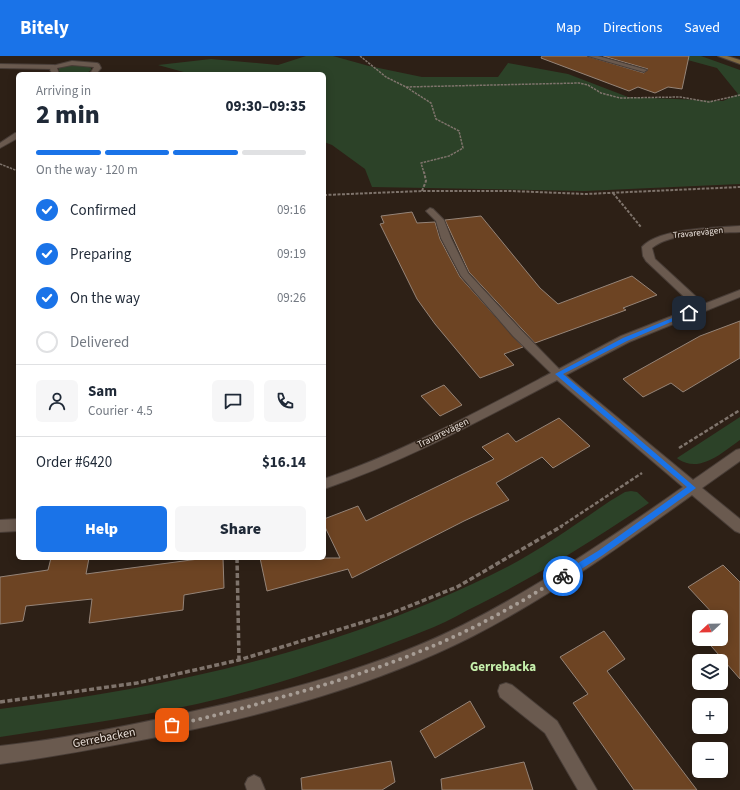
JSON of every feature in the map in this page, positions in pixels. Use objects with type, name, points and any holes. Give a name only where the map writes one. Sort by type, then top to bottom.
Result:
[{"type":"street","points":[[591,56],[644,70]]},
{"type":"street","points":[[721,56],[740,62]]},
{"type":"street","points":[[0,66],[54,67],[72,63],[95,64],[98,68],[95,72]]},
{"type":"street","points":[[54,67],[53,70],[54,72]]},
{"type":"street","points":[[0,146],[16,136]]},
{"type":"street","points":[[430,211],[440,220],[446,238],[464,274],[517,333],[558,374],[740,527]]},
{"type":"street","name":"Travarevägen","points":[[654,240],[671,236],[740,229]]},
{"type":"street","points":[[654,240],[647,247],[648,256],[651,261],[702,308]]},
{"type":"street","name":"Travarevägen","points":[[326,483],[362,471],[451,431],[625,339],[740,293]]},
{"type":"street","name":"Gerrebacken","points":[[0,755],[35,751],[203,719],[334,683],[399,660],[466,631],[531,596],[601,553],[740,454]]},
{"type":"street","points":[[0,526],[16,525]]},
{"type":"street","points":[[506,691],[551,728],[588,790]]},
{"type":"path","points":[[360,56],[386,77],[406,86],[431,103],[436,119],[459,131],[463,148],[449,156],[421,163],[426,181],[422,191]]},
{"type":"path","points":[[406,86],[579,83],[588,85],[601,93],[620,98],[680,97],[710,102],[740,95]]},
{"type":"path","points":[[0,164],[16,170]]},
{"type":"path","points":[[326,196],[422,191],[511,191],[571,194],[740,187]]},
{"type":"path","points":[[613,193],[648,235],[654,240]]},
{"type":"path","points":[[0,702],[137,683],[239,660],[387,615],[457,586],[509,558],[580,515],[661,460],[740,410]]},
{"type":"path","points":[[237,560],[239,660]]},
{"type":"green space","points":[[306,56],[333,56],[369,66],[422,77],[498,77],[508,63],[568,74],[628,97],[723,101],[738,94],[717,68],[673,56],[701,56],[740,70],[740,184],[585,191],[372,187],[365,169],[332,145],[326,143],[326,72],[184,72],[158,65],[211,59],[278,65]]},
{"type":"green space","points":[[71,65],[86,66],[91,68],[91,70],[88,72],[60,72],[59,68]]},
{"type":"green space","points":[[740,417],[740,440],[719,455],[703,463],[695,464],[686,463],[677,458]]},
{"type":"green space","points":[[625,492],[637,492],[649,503],[586,544],[523,582],[434,627],[347,660],[287,680],[227,697],[148,714],[0,737],[0,709],[130,689],[195,676],[322,642],[385,621],[446,596],[519,561],[546,545],[610,501]]},
{"type":"building","points":[[542,56],[587,56],[644,73],[648,69],[603,56],[689,56],[682,89],[668,87],[655,93],[638,87],[629,91],[541,58]]},
{"type":"building","points":[[412,212],[417,223],[435,222],[440,239],[460,277],[523,347],[504,354],[514,365],[480,378],[435,324],[417,299],[380,224],[384,223],[381,216]]},
{"type":"building","points":[[481,216],[540,288],[558,304],[632,276],[657,295],[623,308],[626,310],[535,343],[469,272],[445,220]]},
{"type":"building","points":[[740,321],[740,358],[683,392],[671,383],[643,397],[623,379],[700,336]]},
{"type":"building","points":[[444,385],[462,405],[440,416],[421,396]]},
{"type":"building","points":[[559,418],[590,446],[553,468],[542,457],[496,483],[509,500],[464,521],[352,578],[348,569],[267,591],[260,560],[326,560],[326,558],[340,558],[326,529],[326,518],[358,506],[366,521],[494,459],[482,447],[508,433],[516,442]]},
{"type":"building","points":[[50,560],[89,560],[86,574],[191,560],[223,560],[224,588],[184,595],[183,610],[89,623],[92,599],[26,606],[23,621],[0,624],[0,577],[48,570]]},
{"type":"building","points":[[723,565],[740,582],[740,679],[728,665],[728,654],[718,654],[711,646],[728,646],[728,610],[709,610],[688,587]]},
{"type":"building","points":[[604,631],[625,659],[607,671],[697,790],[634,790],[573,703],[588,694],[560,657]]},
{"type":"building","points":[[470,701],[485,727],[435,758],[420,731]]},
{"type":"building","points":[[391,761],[395,782],[382,790],[302,790],[301,778]]},
{"type":"building","points":[[524,762],[533,790],[442,790],[441,779]]},
{"type":"way so far","points":[[172,725],[203,719],[334,683],[399,660],[466,631],[531,596],[563,576]]},
{"type":"district","name":"Gerrebacka","points":[[503,667]]},
{"type":"route","points":[[563,576],[601,553],[692,488],[661,460],[558,374],[625,339],[689,313]]}]
